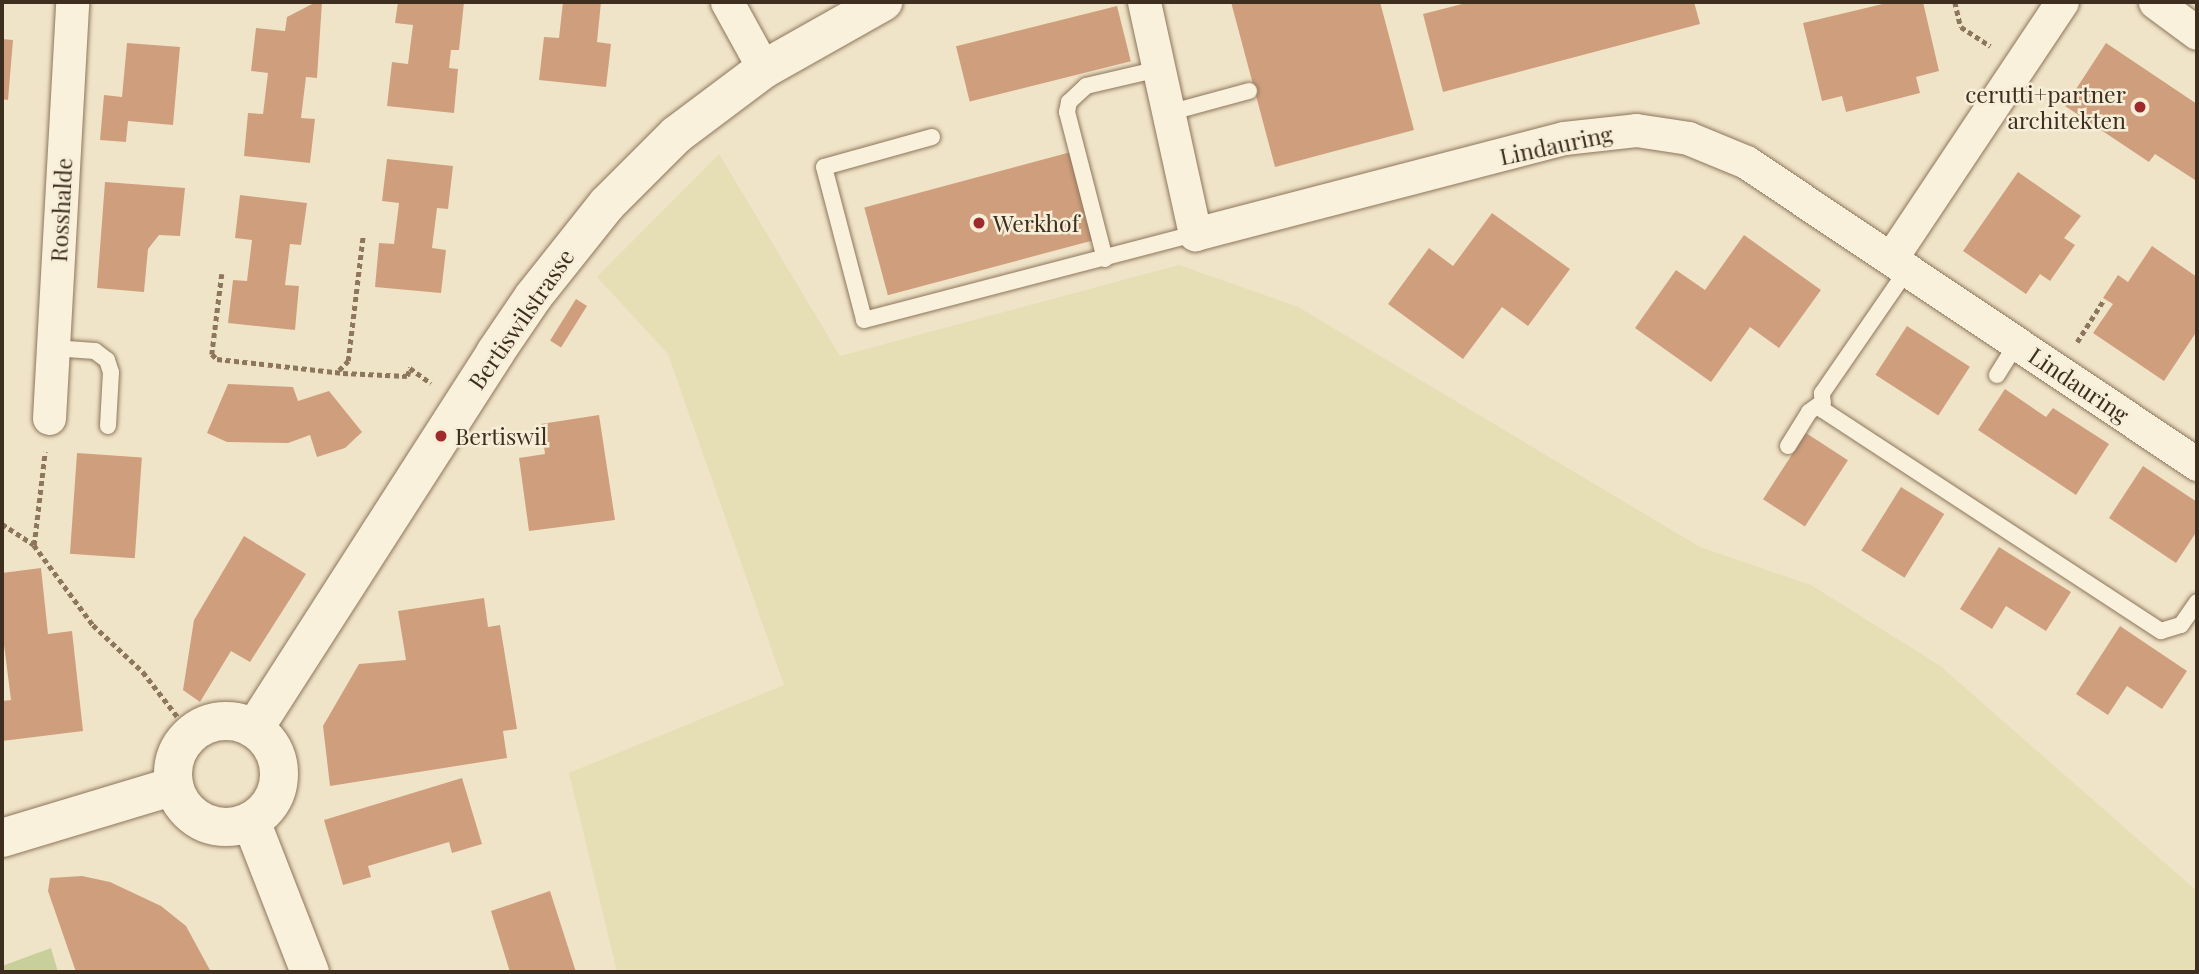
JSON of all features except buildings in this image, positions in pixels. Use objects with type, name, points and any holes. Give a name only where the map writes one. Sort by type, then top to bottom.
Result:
[{"type":"main road","name":"Bertiswilstrasse","points":[[254,729],[433,447],[564,257],[607,204],[676,135],[764,69],[883,2]]},
{"type":"main road","points":[[222,721],[254,729],[266,740],[279,768],[273,799],[251,821],[219,827],[190,813],[174,786],[176,757],[191,734],[222,721]]},
{"type":"main road","points":[[2,838],[174,786]]},
{"type":"main road","points":[[251,821],[310,972]]},
{"type":"street","name":"Rosshalde","points":[[49,418],[72,2]]},
{"type":"street","points":[[727,2],[764,69]]},
{"type":"street","points":[[1144,2],[1195,234]]},
{"type":"street","points":[[1899,264],[2062,2]]},
{"type":"street","points":[[2155,2],[2197,33]]},
{"type":"street","name":"Lindauring","points":[[1195,234],[1564,138],[1636,130],[1688,138],[1719,148],[1899,264],[2197,464]]},
{"type":"lane","points":[[1105,258],[1066,112],[1074,94],[1086,86],[1159,69]]},
{"type":"lane","points":[[1168,113],[1249,91]]},
{"type":"lane","points":[[932,137],[824,167],[864,320],[1195,234]]},
{"type":"lane","points":[[1899,264],[1822,393],[1823,410],[2161,631],[2181,625],[2197,602]]},
{"type":"lane","points":[[1997,374],[2017,343]]},
{"type":"lane","points":[[53,348],[95,351],[107,360],[111,372],[108,426]]},
{"type":"lane","points":[[1788,446],[1809,412],[1823,402]]},
{"type":"path","points":[[1955,2],[1961,27],[1995,49]]},
{"type":"path","points":[[339,370],[348,361],[363,236]]},
{"type":"path","points":[[222,274],[212,354],[217,359],[407,376],[410,368],[435,386]]},
{"type":"path","points":[[2058,371],[2103,301]]},
{"type":"path","points":[[34,545],[49,418]]},
{"type":"path","points":[[2,524],[34,545],[93,625],[143,672],[191,734]]},
{"type":"shaded area","points":[[719,154],[840,356],[1179,265],[1298,307],[1700,547],[1811,585],[1939,665],[2197,891],[2197,972],[617,972],[569,773],[784,685],[668,354],[597,277]]},
{"type":"green space","points":[[51,948],[58,972],[2,972],[2,966]]},
{"type":"place","name":"cerutti+partner architekten","points":[[2140,107]]},
{"type":"place","name":"Werkhof","points":[[979,223]]},
{"type":"place","name":"Bertiswil","points":[[441,436]]}]
